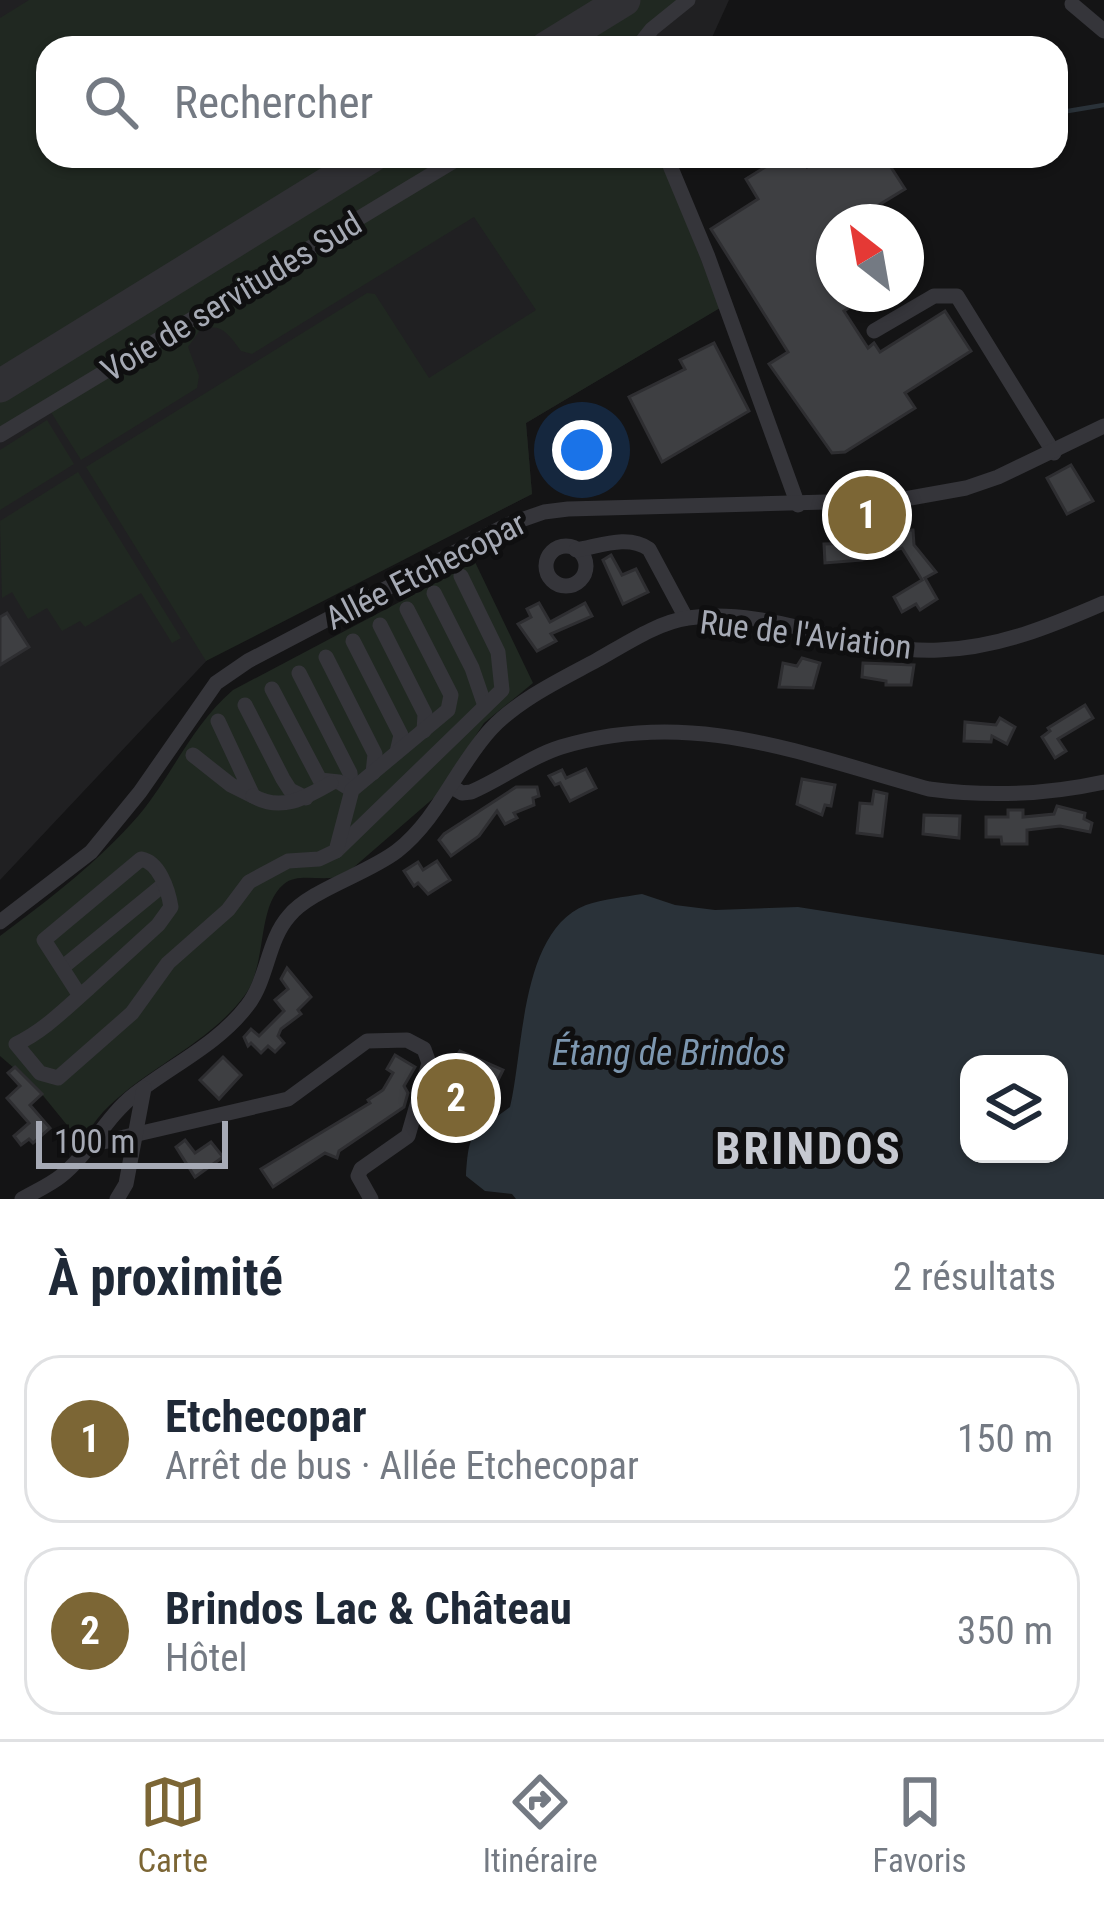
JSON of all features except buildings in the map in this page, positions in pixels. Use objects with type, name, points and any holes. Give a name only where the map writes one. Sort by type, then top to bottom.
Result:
[{"type":"street","points":[[646,36],[688,0]]},
{"type":"street","points":[[1072,4],[1104,31]]},
{"type":"street","name":"Voie de servitudes Sud","points":[[0,435],[442,168]]},
{"type":"street","points":[[670,168],[708,257],[798,506]]},
{"type":"street","points":[[874,332],[934,296],[957,296],[1054,453]]},
{"type":"street","name":"Allée Etchecopar","points":[[0,922],[91,852],[140,793],[216,683],[248,661],[478,538],[526,517],[568,509],[899,500],[966,488],[1054,453],[1104,426]]},
{"type":"street","points":[[576,550],[629,540],[641,543],[649,549],[686,618]]},
{"type":"street","points":[[8,1041],[40,1072],[58,1078],[132,1013],[168,963],[228,910],[249,883],[287,861],[319,859],[336,851],[502,690],[498,652],[461,576]]},
{"type":"street","points":[[434,592],[472,668],[485,706]]},
{"type":"street","name":"Rue de l'Aviation","points":[[22,1199],[61,1176],[117,1111],[238,1016],[264,981],[278,933],[290,914],[398,850],[430,818],[491,729],[521,704],[598,659],[686,618],[790,626],[891,648],[937,651],[1015,638],[1104,603]]},
{"type":"street","points":[[352,790],[448,710],[451,695],[407,608]]},
{"type":"street","points":[[380,625],[425,714],[424,731]]},
{"type":"street","points":[[353,641],[400,735],[396,754]]},
{"type":"street","points":[[326,657],[375,754],[373,773]]},
{"type":"street","points":[[299,673],[350,773],[352,790],[336,851]]},
{"type":"street","points":[[272,689],[320,780],[339,782],[352,790]]},
{"type":"street","points":[[245,705],[290,790],[306,798]]},
{"type":"street","points":[[218,721],[253,796]]},
{"type":"street","points":[[452,787],[471,792],[556,748],[592,739],[677,731],[760,740],[957,793],[1049,794],[1104,782]]},
{"type":"street","points":[[193,755],[231,785],[272,804],[306,798],[331,783]]},
{"type":"street","points":[[8,1041],[33,1036],[80,996],[166,916],[169,892],[156,866],[147,859],[140,859],[44,940],[80,996]]},
{"type":"street","points":[[63,968],[163,885]]},
{"type":"street","points":[[90,1145],[288,1099],[367,1041],[407,1040],[424,1049],[429,1063],[408,1136],[361,1168],[358,1176],[371,1199]]},
{"type":"street","points":[[117,1199],[126,1184],[144,1088]]},
{"type":"shaded area","points":[[0,0],[729,0],[713,36],[36,36],[36,168],[678,168],[731,301],[526,423],[532,494],[210,657],[0,880]]},
{"type":"shaded area","points":[[29,0],[611,0],[552,36],[36,36],[36,168],[340,168],[0,378],[0,18]]},
{"type":"shaded area","points":[[637,0],[684,0],[644,36],[578,36]]},
{"type":"shaded area","points":[[366,168],[436,168],[0,432],[0,395]]},
{"type":"shaded area","points":[[448,168],[665,168],[720,308],[526,423],[532,494],[206,661],[86,467],[367,293],[375,294],[429,378],[536,310],[474,217],[252,354],[241,351],[219,329],[200,330],[188,347],[199,376],[197,388],[81,460],[49,409]]},
{"type":"shaded area","points":[[47,420],[74,464],[0,510],[0,450]]},
{"type":"shaded area","points":[[78,472],[181,638],[172,643],[141,593],[85,627],[80,621],[62,631],[47,608],[28,619],[12,592],[2,598],[0,521]]},
{"type":"shaded area","points":[[475,562],[533,683],[484,723],[436,796],[346,874],[297,878],[284,884],[269,907],[257,967],[245,995],[213,1028],[120,1096],[80,1141],[36,1087],[0,1056],[0,936],[73,879],[123,832],[233,690]]},
{"type":"water","name":"Étang de Brindos","points":[[642,894],[675,905],[715,910],[798,907],[1104,955],[1104,1199],[516,1199],[512,1194],[485,1191],[466,1176],[469,1148],[481,1128],[510,1107],[537,965],[548,939],[564,919],[586,905]]},
{"type":"waterway","points":[[1068,111],[1104,105]]},
{"type":"taxiway","points":[[566,36],[624,0]]},
{"type":"taxiway","points":[[0,386],[353,168]]},
{"type":"place","name":"Etchecopar","points":[[867,515]]},
{"type":"place","name":"Brindos Lac & Château","points":[[456,1098]]},
{"type":"district","name":"BRINDOS","points":[[809,1148]]}]
